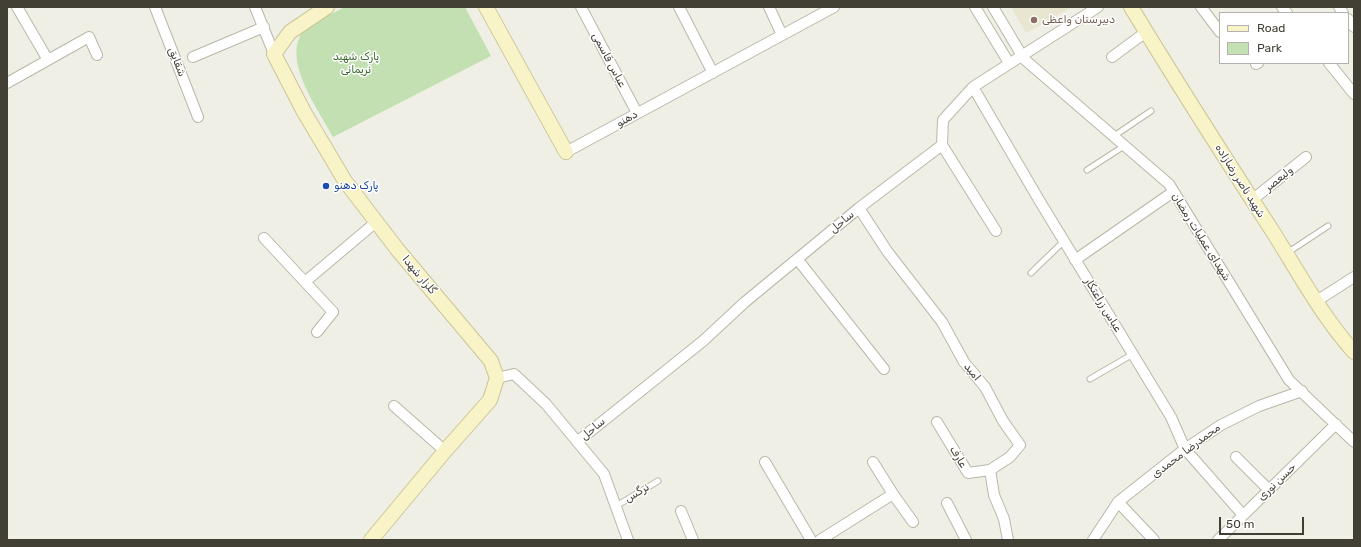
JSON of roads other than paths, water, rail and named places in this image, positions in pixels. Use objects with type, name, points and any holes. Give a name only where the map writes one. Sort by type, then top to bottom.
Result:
[{"type":"street","points":[[17,7],[48,60]]},
{"type":"street","name":"شقایق","points":[[155,7],[198,117]]},
{"type":"street","points":[[255,7],[274,54]]},
{"type":"street","points":[[274,54],[290,32],[326,7]]},
{"type":"street","name":"دهنو","points":[[486,7],[566,152],[834,7]]},
{"type":"street","name":"عباس قاسمی","points":[[581,7],[637,113]]},
{"type":"street","points":[[679,7],[712,73]]},
{"type":"street","points":[[769,7],[782,35]]},
{"type":"street","points":[[975,7],[1009,63]]},
{"type":"street","name":"شهدای عملیات رمضان","points":[[993,7],[1022,55],[1169,184],[1289,380],[1354,442]]},
{"type":"street","points":[[996,231],[942,145],[943,120],[973,87],[1098,7]]},
{"type":"street","name":"شهید ناصر رضازاده","points":[[1131,7],[1286,253],[1315,302],[1336,332],[1354,352]]},
{"type":"street","points":[[1201,7],[1219,31]]},
{"type":"street","points":[[193,57],[264,27]]},
{"type":"street","points":[[1112,57],[1146,32]]},
{"type":"street","points":[[7,83],[88,37],[97,55]]},
{"type":"street","name":"گلزار شهدا","points":[[274,54],[304,112],[345,181],[376,222],[491,361],[497,378]]},
{"type":"street","points":[[1330,64],[1354,94]]},
{"type":"street","name":"عباس زراعتکار","points":[[973,87],[1075,260],[1171,417],[1185,449],[1243,515]]},
{"type":"street","name":"ساحل","points":[[577,442],[703,341],[745,302],[798,260],[859,208],[942,145]]},
{"type":"street","name":"ولیعصر","points":[[1252,200],[1306,157]]},
{"type":"street","points":[[1075,260],[1174,192]]},
{"type":"street","name":"امید","points":[[859,208],[887,251],[942,322],[964,362],[985,387],[1003,421],[1020,445],[1010,457],[990,470]]},
{"type":"street","points":[[306,282],[376,222]]},
{"type":"street","points":[[264,238],[333,312],[317,332]]},
{"type":"street","points":[[798,260],[884,370]]},
{"type":"street","points":[[1315,302],[1354,277]]},
{"type":"street","points":[[371,540],[445,451],[490,400],[497,378],[514,374],[546,404],[604,474],[628,540]]},
{"type":"street","name":"محمدرضا محمدی","points":[[1093,540],[1118,502],[1185,449],[1221,425],[1246,412],[1302,391]]},
{"type":"street","points":[[394,406],[445,451]]},
{"type":"street","name":"عارف","points":[[937,422],[968,473],[990,470]]},
{"type":"street","name":"حسن نوری","points":[[1218,540],[1336,424]]},
{"type":"street","points":[[1236,457],[1269,490]]},
{"type":"street","points":[[765,462],[810,540]]},
{"type":"street","points":[[873,462],[892,494],[913,522]]},
{"type":"street","points":[[990,470],[994,495],[1004,519],[1008,540]]},
{"type":"street","points":[[820,540],[892,494]]},
{"type":"street","points":[[1118,502],[1154,540]]},
{"type":"street","points":[[947,503],[966,540]]},
{"type":"street","points":[[681,511],[693,540]]},
{"type":"lane","points":[[1114,136],[1150,111]]},
{"type":"lane","points":[[1087,170],[1124,146]]},
{"type":"lane","points":[[1286,253],[1328,226]]},
{"type":"lane","points":[[1031,273],[1064,241]]},
{"type":"lane","points":[[1090,378],[1133,354]]},
{"type":"lane","name":"نرگس","points":[[616,506],[658,480]]},
{"type":"place","name":"دبیرستان واعظی","points":[[1034,20]]},
{"type":"place","name":"پارک دهنو","points":[[326,186]]},
{"type":"park label","name":"پارک شهید نریمانی","points":[[356,63]]}]
